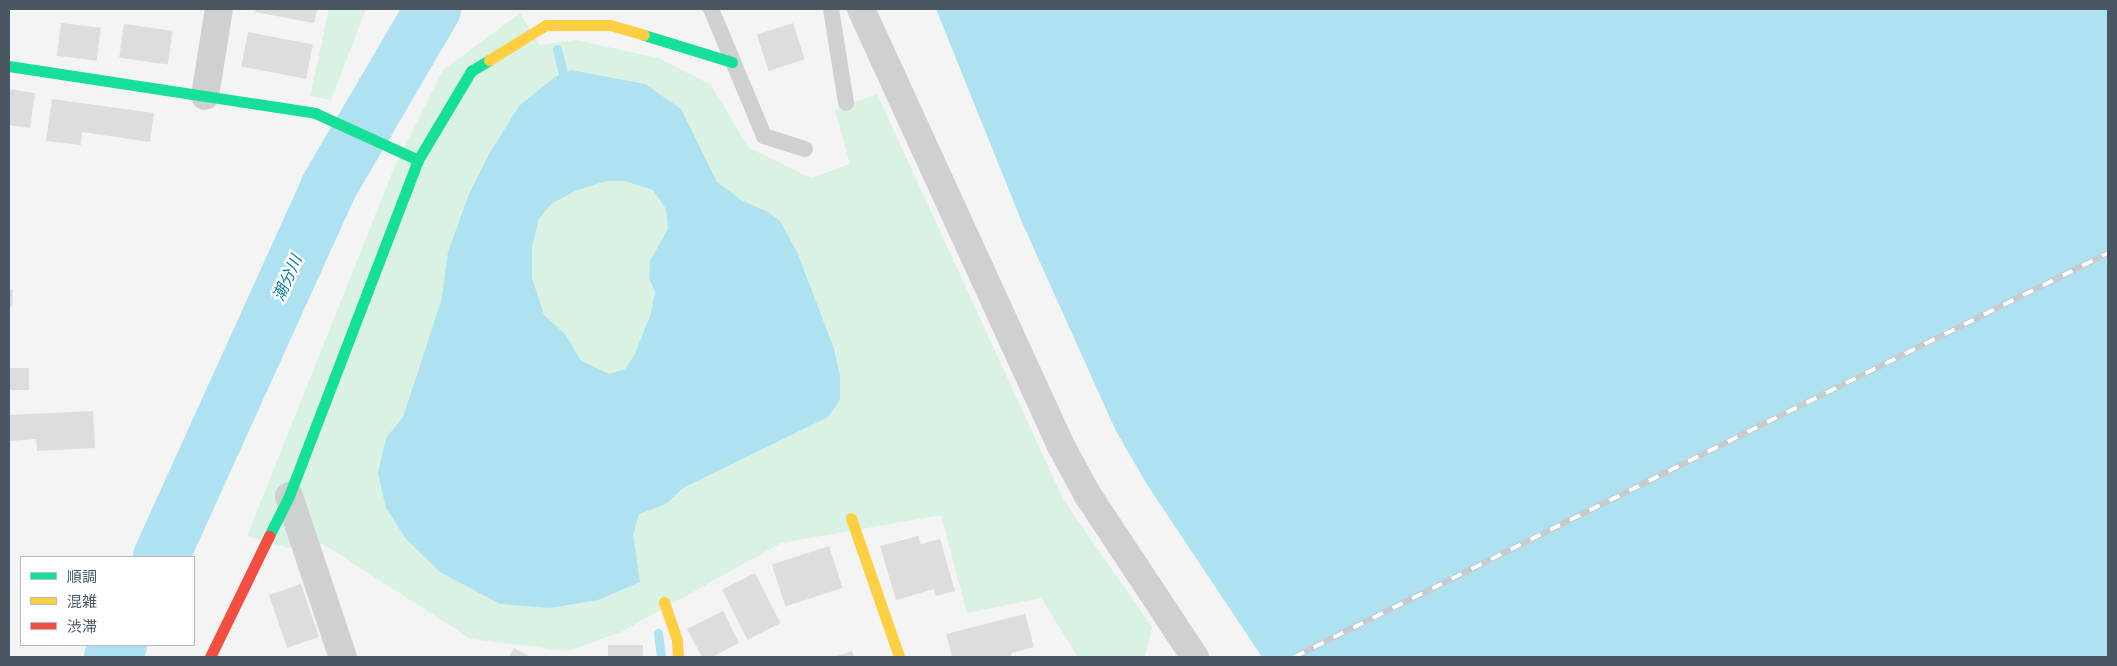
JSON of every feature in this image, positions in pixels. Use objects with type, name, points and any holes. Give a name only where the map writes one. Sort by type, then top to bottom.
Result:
[{"type":"street","points":[[205,96],[219,9]]},
{"type":"street","points":[[861,9],[1060,444],[1087,494],[1191,656]]},
{"type":"street","points":[[210,657],[289,496],[418,160],[471,71],[546,25],[610,25],[732,62]]},
{"type":"street","points":[[9,66],[315,113],[418,160]]},
{"type":"street","points":[[289,496],[343,657]]},
{"type":"street","points":[[851,518],[899,657]]},
{"type":"street","points":[[664,602],[678,640],[678,657]]},
{"type":"lane","points":[[711,9],[764,136],[805,149]]},
{"type":"lane","points":[[831,9],[846,103]]},
{"type":"green space","points":[[329,9],[366,9],[331,100],[310,96]]},
{"type":"green space","points":[[520,13],[539,45],[576,40],[658,58],[711,85],[749,148],[811,178],[850,164],[835,110],[877,94],[1064,501],[1152,627],[1145,657],[1078,657],[1041,598],[967,613],[941,515],[781,543],[621,632],[568,651],[471,639],[323,544],[288,548],[247,536],[394,168],[443,70]]},
{"type":"water","points":[[936,9],[2108,9],[2108,657],[1262,657],[1146,483],[1115,429],[1021,220]]},
{"type":"water","points":[[571,70],[645,84],[681,109],[717,182],[741,200],[768,212],[780,221],[798,254],[834,349],[840,376],[840,400],[828,417],[683,488],[666,504],[639,514],[633,534],[640,582],[598,600],[550,608],[500,604],[440,572],[406,539],[386,508],[378,473],[386,438],[403,417],[442,298],[448,252],[469,194],[489,154],[519,106],[555,77]],"holes":[[[606,181],[625,181],[653,190],[666,209],[668,229],[650,261],[649,278],[655,292],[651,313],[635,354],[625,369],[609,374],[580,360],[566,335],[544,315],[532,278],[532,246],[539,219],[551,204],[575,191]]]},
{"type":"building","points":[[256,9],[317,9],[314,23],[255,12]]},
{"type":"building","points":[[61,23],[101,28],[97,61],[57,56]]},
{"type":"building","points":[[793,23],[805,59],[769,71],[757,35]]},
{"type":"building","points":[[124,24],[173,31],[168,64],[119,58]]},
{"type":"building","points":[[248,32],[313,45],[306,79],[241,66]]},
{"type":"building","points":[[9,89],[35,93],[30,128],[9,125]]},
{"type":"building","points":[[52,99],[154,113],[150,142],[82,132],[81,145],[46,141]]},
{"type":"building","points":[[9,289],[13,290],[12,307],[9,307]]},
{"type":"building","points":[[9,368],[29,368],[29,390],[9,390]]},
{"type":"building","points":[[93,411],[95,448],[37,451],[36,439],[9,441],[9,415]]},
{"type":"building","points":[[918,536],[921,544],[940,539],[955,591],[936,596],[934,589],[896,600],[880,546]]},
{"type":"building","points":[[829,546],[843,588],[786,606],[772,565]]},
{"type":"building","points":[[755,573],[780,623],[747,640],[722,590]]},
{"type":"building","points":[[301,584],[319,637],[287,648],[269,595]]},
{"type":"building","points":[[723,611],[739,643],[712,657],[702,657],[687,629]]},
{"type":"building","points":[[1025,614],[1034,647],[1011,653],[1012,657],[952,657],[946,634]]},
{"type":"building","points":[[608,645],[643,645],[643,657],[608,657]]},
{"type":"building","points":[[514,648],[531,657],[509,657]]},
{"type":"building","points":[[852,651],[854,657],[834,657]]},
{"type":"waterway","name":"潮分川","points":[[161,556],[328,188],[433,9]]},
{"type":"waterway","points":[[557,49],[566,84]]},
{"type":"waterway","points":[[658,633],[661,657]]},
{"type":"waterway","name":"潮分川","points":[[112,657],[118,646]]},
{"type":"railway","points":[[1294,657],[2108,253]]},
{"type":"traffic: fast","points":[[644,35],[732,62]]},
{"type":"traffic: fast","points":[[269,536],[289,496],[418,160],[471,71],[489,60]]},
{"type":"traffic: fast","points":[[9,66],[315,113],[418,160]]},
{"type":"traffic: slow","points":[[489,60],[546,25],[610,25],[644,35]]},
{"type":"traffic: slow","points":[[851,518],[899,657]]},
{"type":"traffic: slow","points":[[664,602],[677,640],[678,657]]},
{"type":"traffic: jam","points":[[210,657],[269,536]]}]
